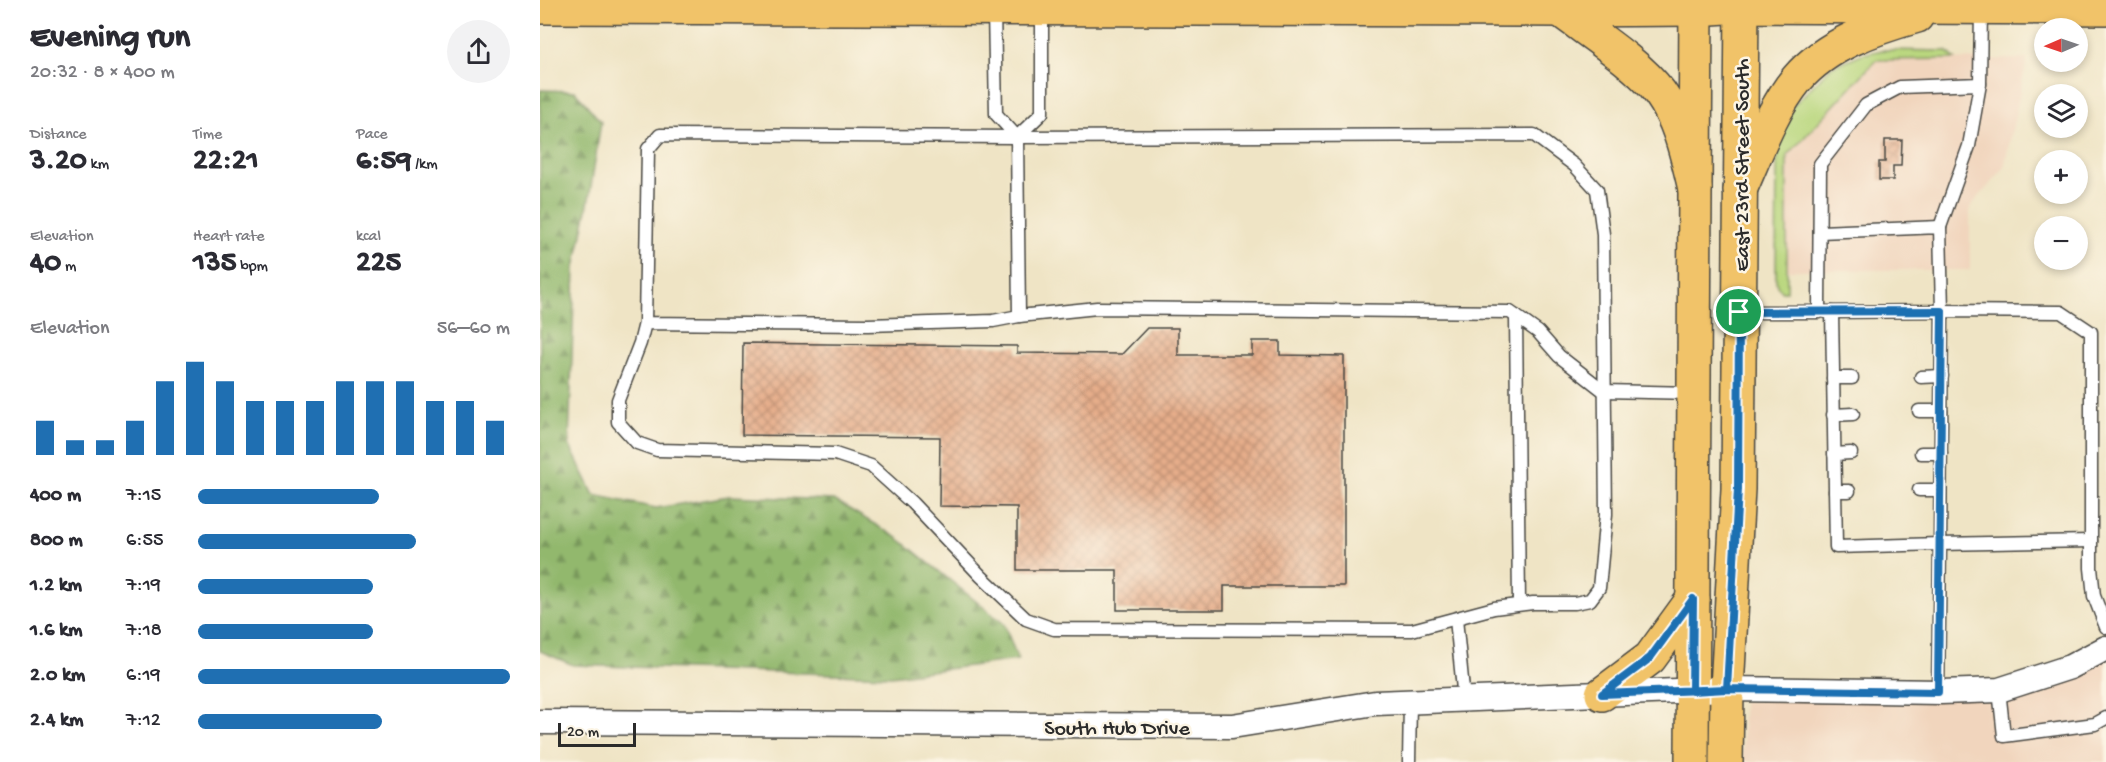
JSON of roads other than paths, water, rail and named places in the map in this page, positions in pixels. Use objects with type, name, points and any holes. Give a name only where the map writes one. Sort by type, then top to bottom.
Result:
[{"type":"main road","points":[[540,8],[1560,10],[1742,3],[2106,8]]},
{"type":"main road","name":"East 23rd Street South","points":[[1726,762],[1727,689],[1738,489],[1742,3]]},
{"type":"main road","name":"East 23rd Street South","points":[[1692,762],[1696,5]]},
{"type":"main road","points":[[1740,189],[1776,113],[1797,80],[1819,58],[1840,44],[1896,22],[1965,7]]},
{"type":"main road","points":[[1560,10],[1640,71],[1660,93],[1673,116],[1686,150],[1695,189]]},
{"type":"main road","points":[[1602,694],[1650,658],[1693,599]]},
{"type":"street","name":"South Hub Drive","points":[[540,722],[1232,726],[1376,703],[1727,689],[1938,692],[1999,690],[2070,667],[2106,648]]},
{"type":"lane","points":[[1938,692],[1942,376],[1940,227],[1969,146],[1980,84],[1965,7]]},
{"type":"lane","points":[[993,9],[996,114],[1017,138],[1019,316]]},
{"type":"lane","points":[[1017,138],[1042,113],[1042,9]]},
{"type":"lane","points":[[1819,312],[1820,164],[1866,105],[1900,87],[1980,84]]},
{"type":"lane","points":[[660,135],[1017,138],[1534,135],[1574,165],[1597,190],[1603,234],[1606,514],[1599,588],[1590,600],[1575,603],[1519,604],[1494,608],[1412,630],[1054,629],[1026,619],[981,576],[912,503],[871,466],[834,454],[657,450],[637,443],[618,422],[618,400],[640,343],[645,323],[648,149],[660,135]]},
{"type":"lane","points":[[1820,232],[1940,227]]},
{"type":"lane","points":[[645,323],[868,325],[993,321],[1097,308],[1510,312],[1538,332],[1559,356],[1604,391],[1694,393]]},
{"type":"lane","points":[[1739,312],[2061,312],[2091,332],[2091,541],[2094,596],[2106,627]]},
{"type":"lane","points":[[1832,312],[1836,547],[2091,541]]},
{"type":"lane","points":[[1516,316],[1519,604]]},
{"type":"lane","points":[[1921,377],[1942,376]]},
{"type":"lane","points":[[1833,378],[1852,378]]},
{"type":"lane","points":[[1919,411],[1941,411]]},
{"type":"lane","points":[[1833,415],[1852,414]]},
{"type":"lane","points":[[1834,454],[1851,453]]},
{"type":"lane","points":[[1921,453],[1941,453]]},
{"type":"lane","points":[[1835,491],[1849,490]]},
{"type":"lane","points":[[1919,490],[1941,490]]},
{"type":"lane","points":[[1456,619],[1464,700]]},
{"type":"lane","points":[[1999,690],[2004,736],[2095,724],[2106,718]]},
{"type":"lane","points":[[1409,762],[1410,702]]}]
